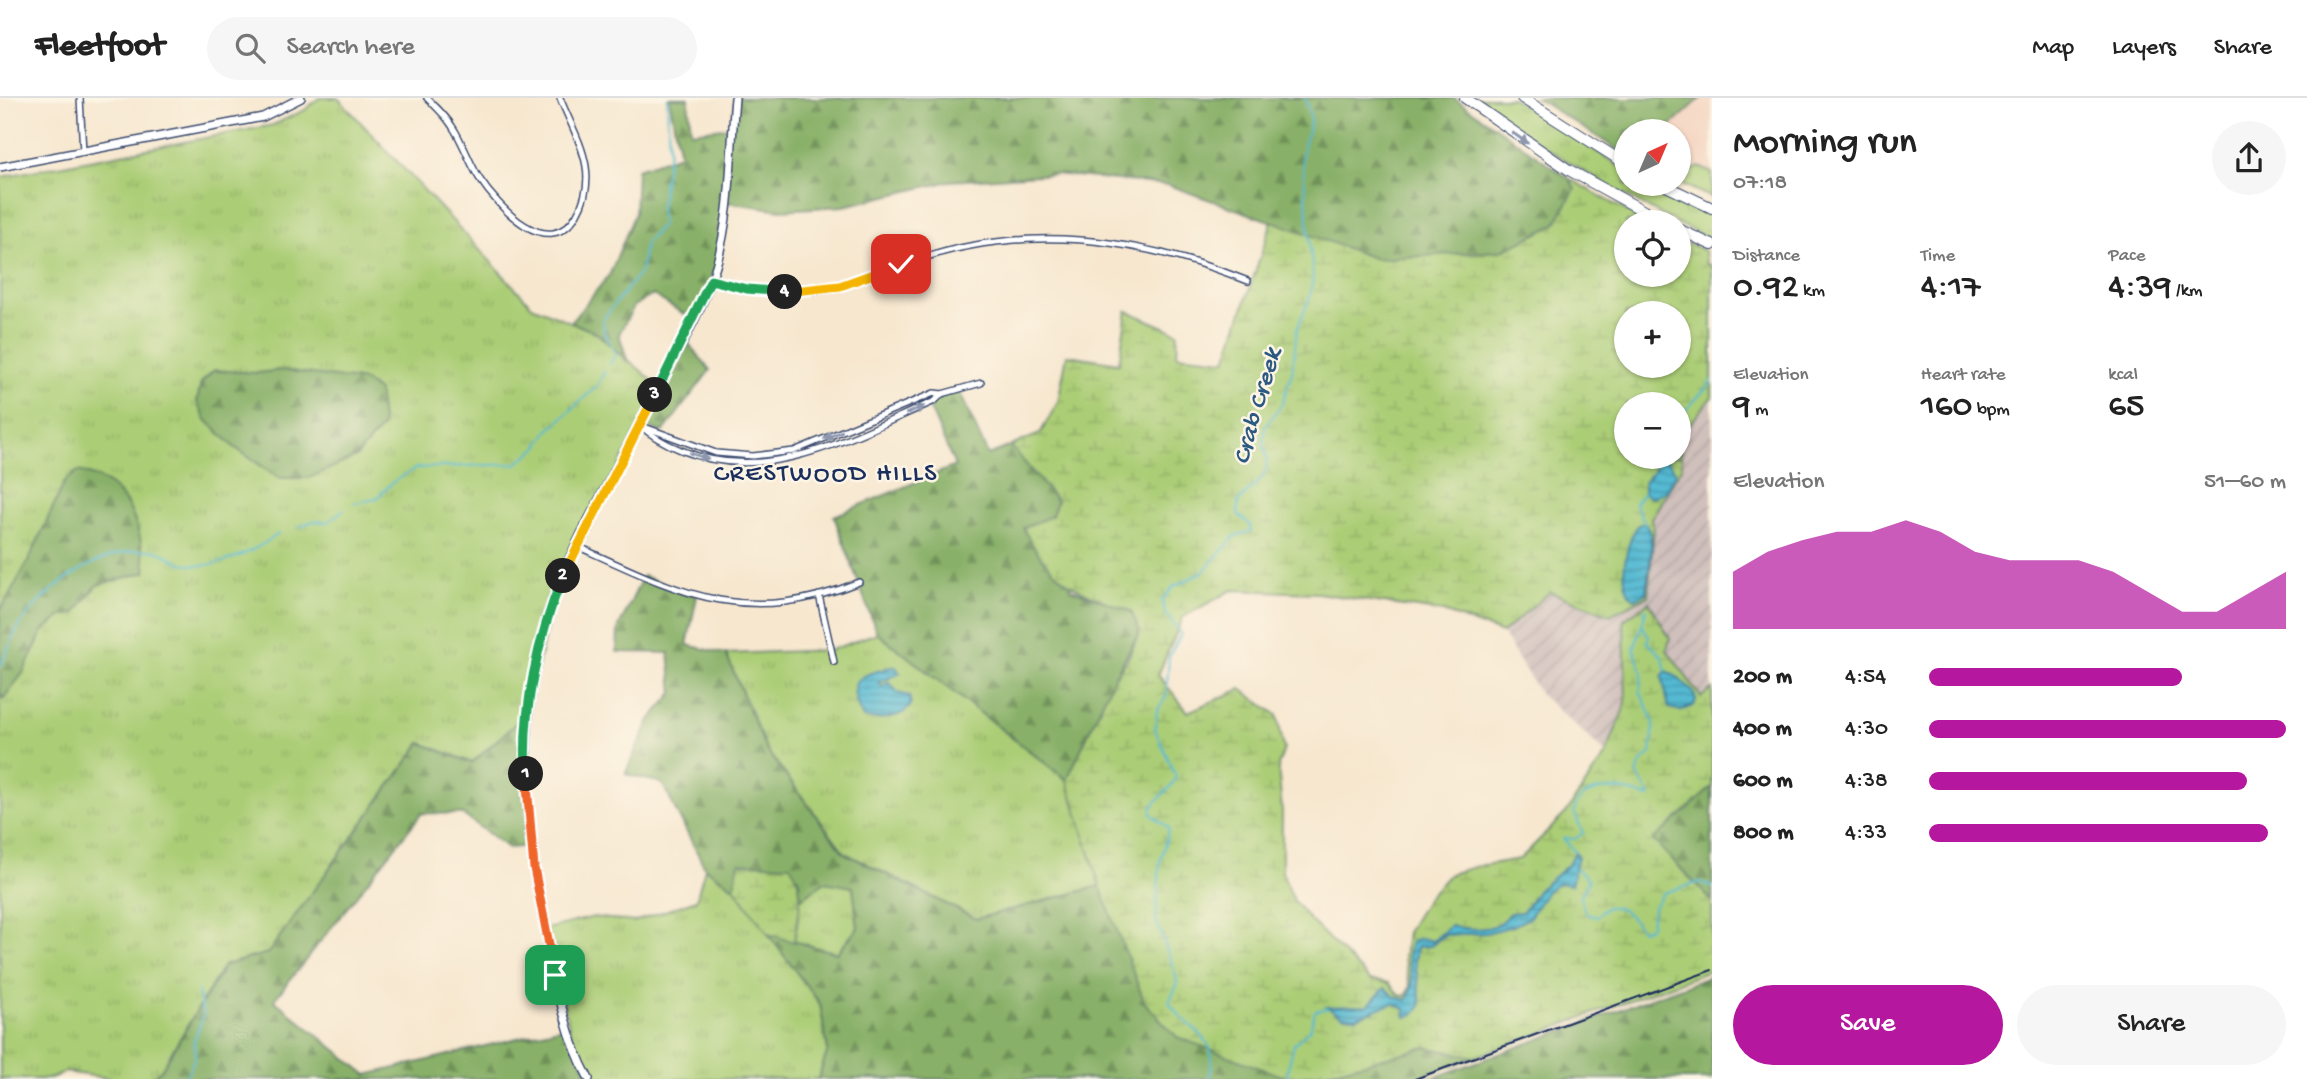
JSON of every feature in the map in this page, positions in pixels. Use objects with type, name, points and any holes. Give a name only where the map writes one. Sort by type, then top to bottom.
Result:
[{"type":"highway","points":[[1465,98],[1569,170],[1642,210]]},
{"type":"highway","points":[[1522,98],[1614,156]]},
{"type":"highway","points":[[1687,196],[1712,208]]},
{"type":"highway","points":[[1691,235],[1712,245]]},
{"type":"street","points":[[80,98],[83,152]]},
{"type":"street","points":[[0,167],[263,117],[301,98]]},
{"type":"street","points":[[427,98],[454,128],[488,190],[524,226],[545,234],[558,232],[570,223],[580,209],[588,186],[587,163],[560,98]]},
{"type":"street","points":[[589,1079],[566,1020],[538,890],[525,758],[527,713],[553,600],[577,546],[711,280],[726,217],[734,98]]},
{"type":"street","points":[[711,280],[762,291],[811,291],[840,286],[901,264],[970,246],[1052,238],[1098,240],[1159,251],[1248,281]]},
{"type":"street","points":[[639,425],[716,453],[753,456],[795,454],[935,401],[942,394],[981,383]]},
{"type":"street","points":[[577,546],[667,586],[709,599],[765,604],[819,596],[859,582]]},
{"type":"street","points":[[819,596],[834,662]]},
{"type":"shaded area","points":[[1701,98],[1712,98],[1712,173],[1691,162],[1691,119],[1678,119]]},
{"type":"shaded area","points":[[1712,397],[1712,689],[1701,697],[1667,650],[1624,620],[1627,703],[1607,754],[1540,694],[1502,633],[1550,592],[1610,615],[1648,596],[1654,529],[1650,519],[1681,469],[1691,469],[1691,423]]},
{"type":"green space","points":[[319,98],[338,98],[532,306],[597,333],[659,386],[553,600],[527,713],[472,763],[421,743],[268,953],[224,965],[161,1070],[150,1079],[115,1079],[65,1072],[49,1079],[0,1079],[0,177],[273,125],[305,110]]},
{"type":"green space","points":[[669,98],[688,98],[691,132],[732,127],[735,98],[1454,98],[1570,179],[1575,189],[1555,225],[1501,251],[1376,259],[1168,185],[1055,174],[950,181],[844,206],[781,210],[727,202],[716,266],[694,320],[653,295],[634,306],[619,334],[628,362],[597,333],[571,322],[610,274],[635,213],[637,169],[680,155]]},
{"type":"green space","points":[[1473,98],[1512,98],[1614,162],[1614,189],[1589,175]]},
{"type":"green space","points":[[1536,98],[1701,98],[1678,119],[1614,119],[1614,147]]},
{"type":"green space","points":[[1699,167],[1712,173],[1712,198],[1691,188],[1691,170]]},
{"type":"green space","points":[[1570,179],[1625,210],[1614,210],[1614,287],[1691,287],[1691,244],[1705,251],[1706,263],[1712,266],[1712,397],[1691,423],[1691,392],[1614,392],[1614,469],[1681,469],[1651,519],[1654,529],[1648,596],[1610,615],[1550,592],[1502,633],[1443,612],[1318,593],[1232,590],[1183,617],[1158,675],[1188,712],[1241,689],[1277,715],[1284,749],[1278,766],[1282,810],[1282,872],[1293,900],[1370,980],[1389,983],[1399,995],[1406,996],[1410,986],[1404,958],[1407,932],[1428,897],[1450,874],[1520,859],[1566,813],[1606,754],[1626,703],[1624,620],[1649,602],[1670,638],[1667,650],[1701,697],[1712,689],[1712,787],[1653,840],[1712,901],[1712,970],[1475,1057],[1426,1047],[1337,1070],[1287,1078],[1177,1037],[1145,1003],[1100,886],[1067,780],[1114,678],[1127,660],[1140,631],[1131,611],[1080,590],[1055,573],[1044,561],[1023,528],[1052,516],[1057,501],[1011,446],[1040,434],[1058,402],[1067,355],[1119,363],[1127,311],[1178,333],[1177,355],[1226,360],[1272,221],[1376,259],[1501,251],[1555,225],[1575,189]]},
{"type":"green space","points":[[1627,196],[1676,196],[1712,213],[1712,240],[1691,230],[1691,210],[1650,209]]},
{"type":"green space","points":[[684,338],[710,370],[663,432],[639,425]]},
{"type":"green space","points":[[214,370],[257,373],[283,370],[365,381],[378,391],[383,426],[356,457],[309,478],[279,478],[234,447],[205,419],[197,402],[201,383]]},
{"type":"green space","points":[[959,391],[988,455],[1011,446],[1057,501],[1052,516],[1071,589],[1131,611],[1140,631],[1114,678],[1067,780],[877,633],[834,516],[955,466],[928,404],[942,394]]},
{"type":"green space","points":[[78,471],[110,485],[121,496],[135,522],[146,572],[97,585],[75,613],[62,616],[43,631],[23,673],[3,699],[0,691],[0,611],[28,562],[65,481]]},
{"type":"green space","points":[[643,576],[697,596],[687,645],[726,654],[766,749],[844,853],[976,919],[1100,886],[1145,1003],[1177,1037],[1210,1049],[1337,1070],[1426,1047],[1475,1057],[1414,1079],[818,1079],[828,1050],[820,1004],[768,934],[837,953],[858,928],[853,887],[825,882],[800,899],[799,877],[739,863],[734,887],[705,868],[662,783],[625,774],[650,720],[673,693],[669,653],[617,652],[618,629]]},
{"type":"green space","points":[[877,633],[1067,780],[1100,886],[976,919],[845,853],[766,749],[726,654],[831,650]]},
{"type":"green space","points":[[527,713],[532,846],[508,848],[462,814],[422,813],[274,1000],[367,1075],[567,1026],[589,1079],[150,1079],[161,1070],[225,965],[268,953],[421,743],[472,763]]},
{"type":"green space","points":[[1712,787],[1712,901],[1653,840]]},
{"type":"green space","points":[[739,863],[790,865],[800,893],[794,942],[768,934],[734,887]]},
{"type":"green space","points":[[705,868],[734,887],[820,1004],[828,1050],[818,1079],[589,1079],[575,1051],[546,929],[594,917],[634,922],[696,900]]},
{"type":"green space","points":[[825,882],[853,886],[858,928],[837,953],[794,942],[800,899]]},
{"type":"green space","points":[[1712,976],[1712,1079],[1430,1079]]},
{"type":"water","points":[[1654,469],[1674,469],[1676,472],[1666,491],[1651,498],[1644,493],[1644,482]]},
{"type":"water","points":[[1640,524],[1645,524],[1649,530],[1651,557],[1646,593],[1635,599],[1629,593],[1624,573],[1627,549]]},
{"type":"water","points":[[895,666],[900,673],[878,683],[882,686],[889,682],[898,693],[909,696],[911,705],[896,716],[863,718],[854,694],[858,680],[873,672]]},
{"type":"water","points":[[1666,671],[1693,692],[1696,700],[1693,706],[1681,711],[1669,708],[1662,677]]},
{"type":"water","points":[[1575,853],[1578,856],[1571,885],[1560,883],[1548,890],[1529,918],[1513,926],[1486,933],[1444,935],[1431,946],[1417,947],[1415,960],[1421,1005],[1414,1014],[1406,1017],[1405,1009],[1393,1003],[1357,1017],[1343,1016],[1327,1007],[1367,1006],[1385,988],[1395,997],[1407,1000],[1412,983],[1408,956],[1412,941],[1420,938],[1433,941],[1450,926],[1475,929],[1491,927],[1510,913],[1523,912],[1538,890],[1567,866]]},
{"type":"waterway","points":[[610,364],[616,354],[604,333],[603,319],[641,271],[645,243],[662,225],[660,208],[669,150],[667,98]]},
{"type":"waterway","name":"Crab Creek","points":[[1209,1079],[1212,1064],[1207,1043],[1169,1002],[1177,985],[1176,975],[1156,920],[1160,863],[1169,828],[1152,815],[1151,810],[1176,777],[1155,729],[1157,711],[1166,697],[1169,657],[1181,634],[1165,613],[1162,600],[1173,587],[1203,572],[1235,536],[1251,531],[1250,524],[1238,515],[1238,502],[1263,477],[1267,459],[1263,438],[1266,425],[1281,406],[1292,373],[1297,329],[1310,297],[1313,277],[1302,155],[1311,119],[1305,98]]},
{"type":"waterway","points":[[354,503],[376,499],[393,482],[416,468],[516,464],[537,448],[548,431],[597,386],[605,371]]},
{"type":"waterway","points":[[1691,404],[1712,381]]},
{"type":"waterway","points":[[1644,493],[1635,503],[1645,524]]},
{"type":"waterway","points":[[299,527],[313,521],[328,522],[344,509]]},
{"type":"waterway","points":[[0,667],[15,632],[29,613],[58,585],[92,564],[110,556],[148,550],[162,553],[182,563],[219,563],[245,553],[278,534]]},
{"type":"waterway","points":[[1646,609],[1642,625],[1649,637],[1647,642],[1662,656],[1666,671]]},
{"type":"waterway","points":[[1575,852],[1563,838],[1575,839],[1583,833],[1574,812],[1578,802],[1585,796],[1594,791],[1616,789],[1650,796],[1637,774],[1641,763],[1651,753],[1654,723],[1640,691],[1642,672],[1634,649],[1642,625]]},
{"type":"waterway","points":[[1577,869],[1589,880],[1580,898],[1586,913],[1597,916],[1607,907],[1614,907],[1628,914],[1642,930],[1651,926],[1653,908],[1663,893],[1700,882],[1712,887]]},
{"type":"waterway","points":[[183,1079],[195,1056],[194,1041],[203,1016],[198,991]]},
{"type":"waterway","points":[[1288,1079],[1287,1072],[1294,1044],[1310,1029],[1315,1011],[1328,1008]]},
{"type":"railway","points":[[1415,1079],[1712,970]]},
{"type":"district","name":"CRESTWOOD HILLS","points":[[826,475]]},
{"type":"route","points":[[555,975],[534,868],[525,758],[531,692],[546,623],[563,575],[694,320],[711,280],[762,291],[811,291],[840,286],[901,264]]}]
